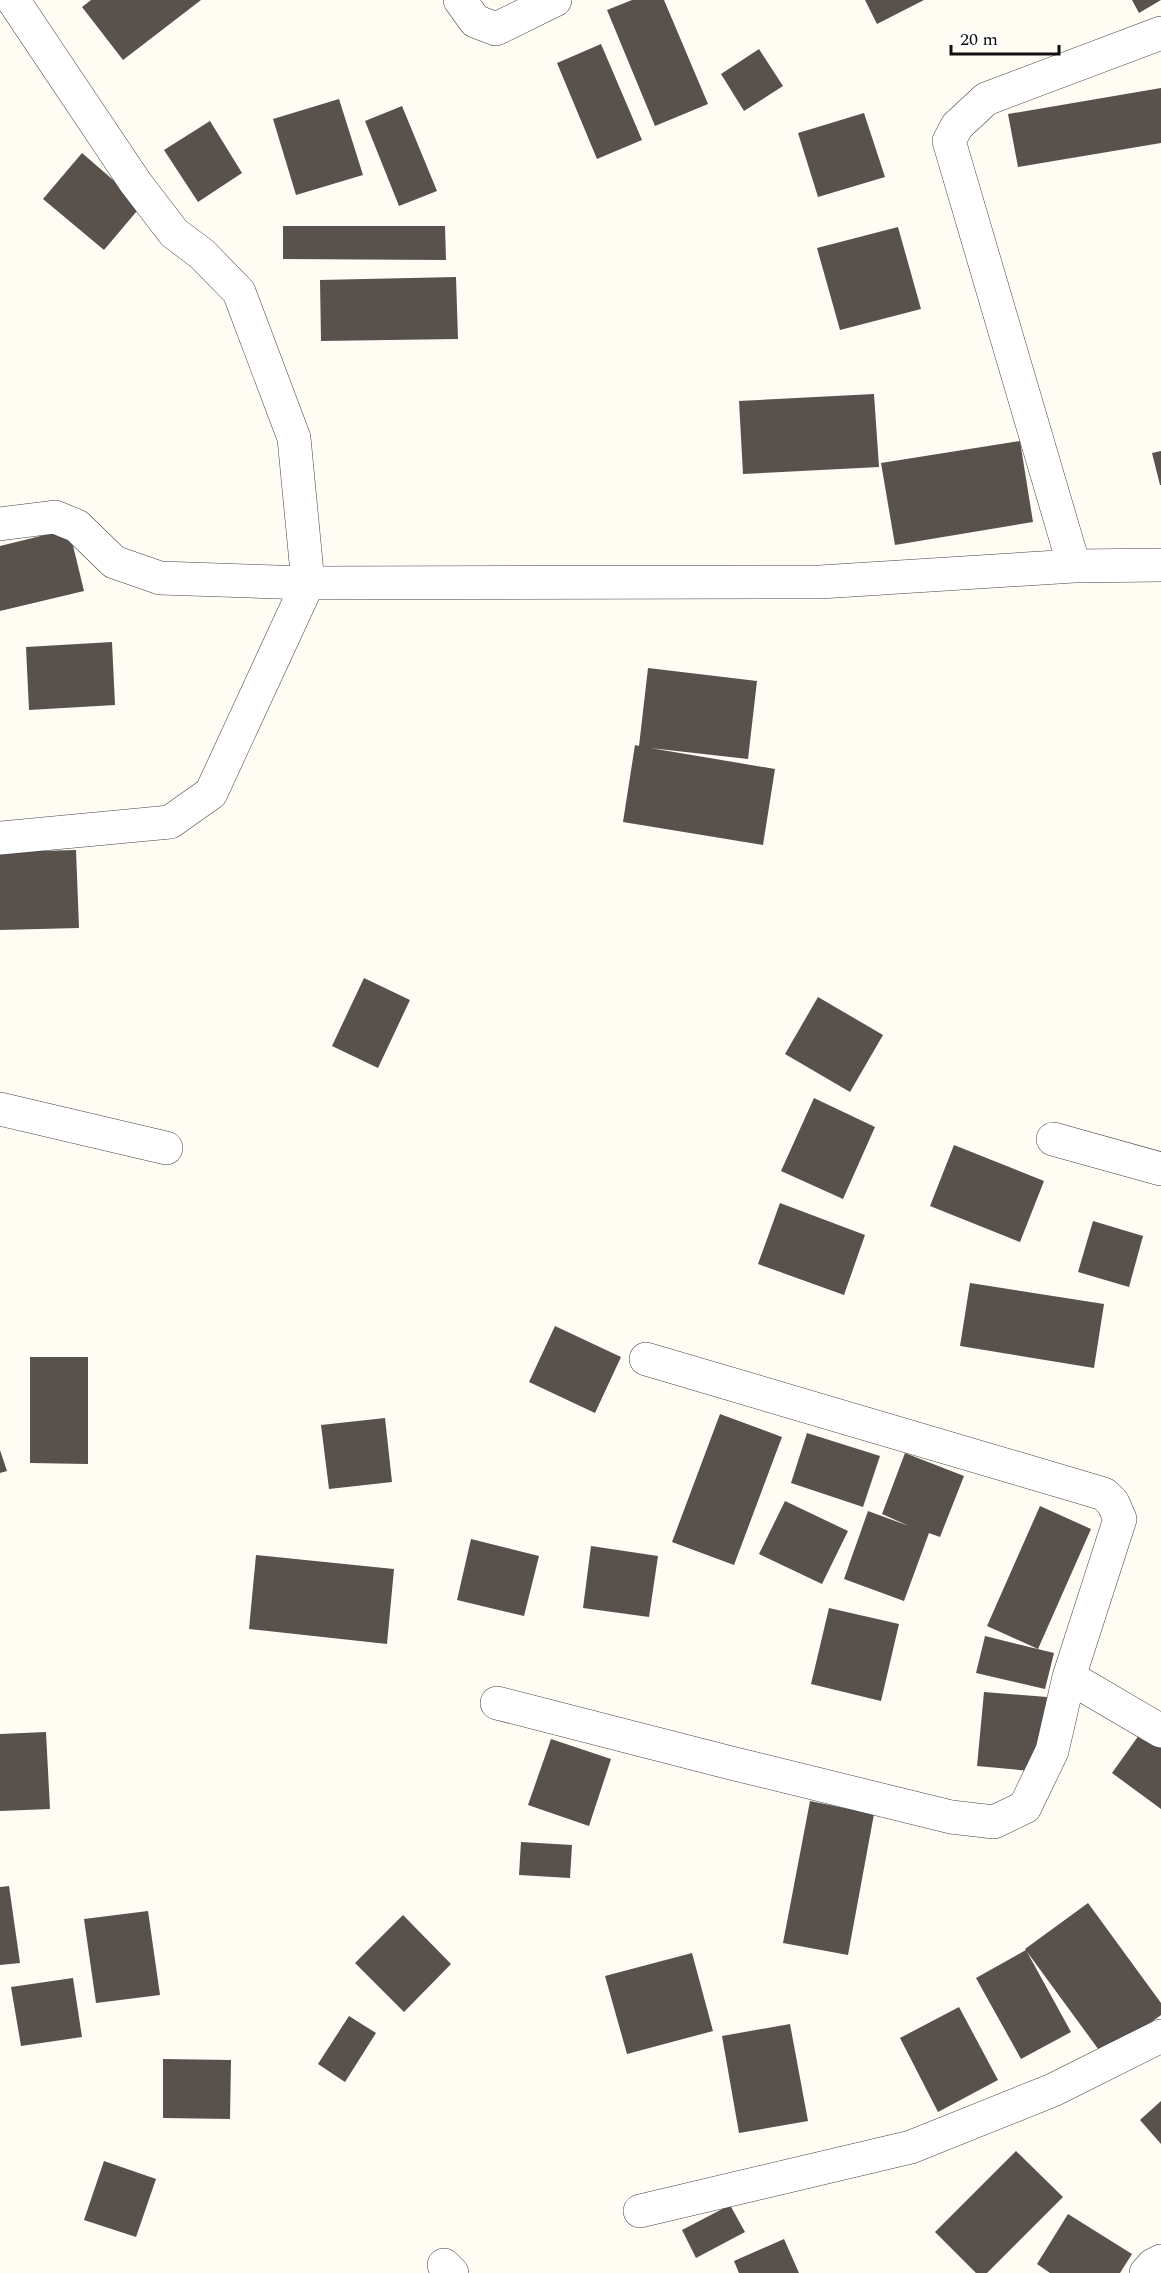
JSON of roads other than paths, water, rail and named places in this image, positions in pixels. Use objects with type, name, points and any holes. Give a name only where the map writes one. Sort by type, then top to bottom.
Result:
[{"type":"street","points":[[0,838],[170,822],[211,793],[308,583],[294,438],[239,292],[202,254],[174,233],[135,182],[13,0]]},
{"type":"street","points":[[460,0],[475,21],[496,29],[555,0]]},
{"type":"street","points":[[1074,566],[949,141],[957,126],[986,99],[1161,33]]},
{"type":"street","points":[[0,524],[55,517],[77,526],[114,562],[160,578],[308,583],[820,582],[1074,566],[1161,565]]},
{"type":"street","points":[[0,1109],[166,1148]]},
{"type":"street","points":[[1053,1139],[1161,1169]]},
{"type":"street","points":[[497,1702],[951,1817],[994,1822],[1025,1807],[1052,1751],[1069,1677],[1120,1519],[1113,1503],[1104,1494],[646,1359]]},
{"type":"street","points":[[1069,1677],[1161,1731]]},
{"type":"street","points":[[640,2211],[911,2147],[1053,2090],[1161,2036]]},
{"type":"street","points":[[1146,2273],[1152,2265],[1161,2261]]}]
